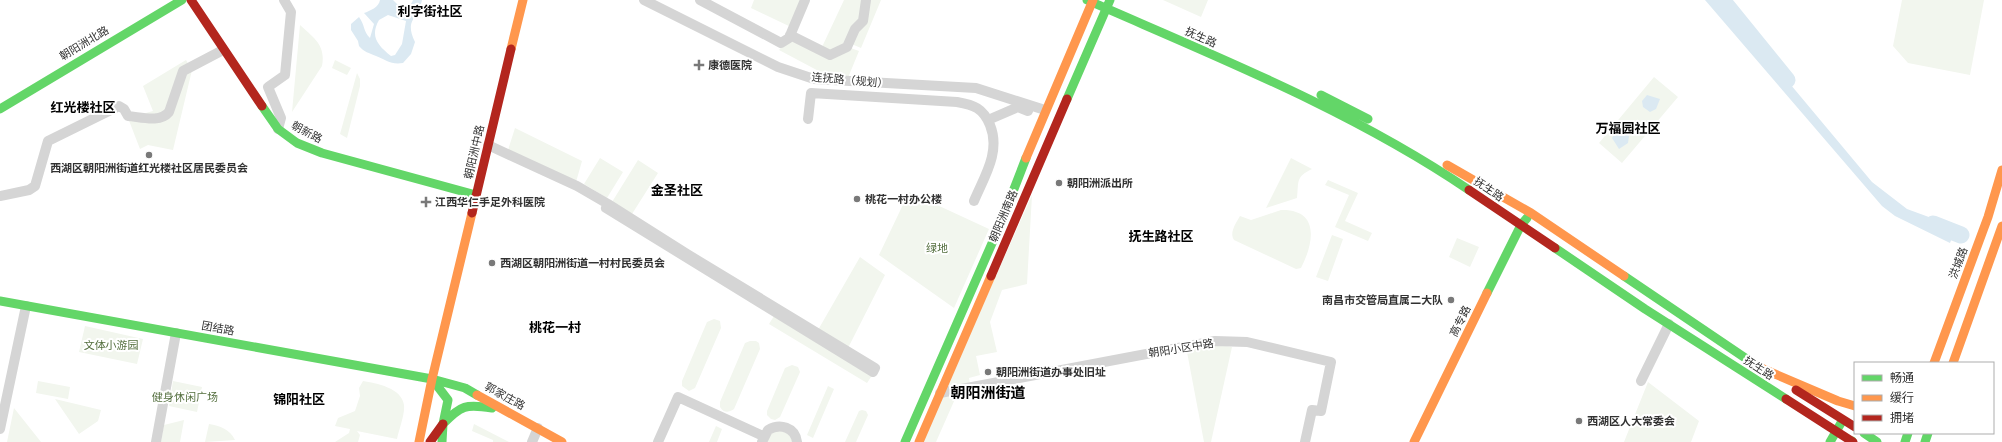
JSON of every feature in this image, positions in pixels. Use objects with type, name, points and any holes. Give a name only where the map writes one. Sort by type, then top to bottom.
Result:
[{"type":"main road","name":"朝阳洲北路","points":[[0,109],[76,62],[182,0]]},
{"type":"main road","name":"朝新路","points":[[191,0],[223,50],[278,129],[297,143],[322,153],[476,195]]},
{"type":"main road","name":"朝阳洲中路","points":[[419,442],[432,379],[523,0]]},
{"type":"main road","name":"朝阳洲南路","points":[[905,442],[1000,225],[1090,1]]},
{"type":"main road","name":"抚生路","points":[[1090,1],[1109,3],[1348,107],[1375,122]]},
{"type":"main road","name":"朝阳洲南路","points":[[919,442],[1109,3]]},
{"type":"main road","name":"抚生路","points":[[1109,3],[1357,123],[1431,164],[1669,324],[1852,442]]},
{"type":"main road","name":"抚生路","points":[[1396,134],[1531,213],[1754,365],[1854,426]]},
{"type":"main road","name":"洪城路","points":[[1934,362],[1988,217],[2002,170]]},
{"type":"main road","name":"高专路","points":[[1414,442],[1521,225],[1531,213]]},
{"type":"main road","points":[[1954,362],[2002,226]]},
{"type":"main road","name":"团结路","points":[[0,301],[432,379]]},
{"type":"main road","points":[[1929,362],[1944,337]]},
{"type":"main road","points":[[1754,365],[1838,402],[1854,406]]},
{"type":"main road","name":"郭家庄路","points":[[432,379],[465,388],[538,428],[546,438],[562,442]]},
{"type":"main road","points":[[432,379],[448,400],[443,424],[442,442]]},
{"type":"main road","points":[[430,442],[458,407],[466,404],[504,410]]},
{"type":"main road","points":[[1830,442],[1844,419]]},
{"type":"main road","points":[[1865,434],[1877,442]]},
{"type":"street","points":[[278,129],[281,118],[268,87],[285,75],[291,12],[284,0]]},
{"type":"street","name":"连抚路（规划）","points":[[644,0],[778,67],[814,78],[976,88],[1044,113]]},
{"type":"street","points":[[702,1],[781,43],[790,35],[805,0]]},
{"type":"street","points":[[790,35],[830,55],[847,46],[855,29],[863,21],[864,2]]},
{"type":"street","points":[[0,196],[29,190],[35,186],[48,141],[119,106],[124,109],[128,116],[158,119],[165,117],[169,112],[183,71],[223,50]]},
{"type":"street","points":[[808,119],[811,93],[972,104],[980,110],[988,120],[995,143],[992,160],[974,201]]},
{"type":"street","points":[[988,120],[1018,107],[1044,113]]},
{"type":"street","points":[[488,145],[577,186],[608,204],[686,254],[875,368],[873,372],[606,208],[608,204]]},
{"type":"street","points":[[0,397],[22,305]]},
{"type":"street","points":[[0,429],[22,305]]},
{"type":"street","points":[[1641,381],[1669,324]]},
{"type":"street","points":[[156,442],[176,333]]},
{"type":"street","name":"朝阳小区中路","points":[[940,393],[1215,342],[1248,342],[1331,362],[1321,411],[1312,410],[1305,442]]},
{"type":"street","points":[[658,442],[678,397],[763,439],[768,430],[773,427],[785,426],[794,433],[797,442]]},
{"type":"street","points":[[532,442],[538,428]]},
{"type":"green space","points":[[754,0],[805,0],[795,34],[822,47],[844,0],[881,0],[861,48],[849,43],[848,47],[859,51],[845,85],[779,50],[789,38],[793,28],[751,8]]},
{"type":"green space","points":[[1163,0],[1208,0],[1201,17]]},
{"type":"green space","points":[[1902,0],[1984,0],[1970,75],[1908,63],[1893,46]]},
{"type":"green space","points":[[300,25],[318,42],[323,59],[322,66],[292,112]]},
{"type":"green space","points":[[186,60],[192,70],[173,150],[148,145],[140,149],[128,118],[153,111],[143,86]]},
{"type":"green space","points":[[335,60],[351,68],[347,75],[332,68]]},
{"type":"green space","points":[[357,73],[360,79],[360,86],[347,138],[340,134]]},
{"type":"green space","points":[[1654,77],[1678,97],[1622,163],[1599,143]]},
{"type":"green space","points":[[515,128],[582,161],[576,182],[508,150]]},
{"type":"green space","points":[[600,158],[623,172],[607,198],[584,184]]},
{"type":"green space","points":[[1291,158],[1312,169],[1300,177],[1297,198],[1266,208]]},
{"type":"green space","points":[[638,160],[658,173],[632,214],[612,202]]},
{"type":"green space","points":[[1328,180],[1358,193],[1345,221],[1372,233],[1368,241],[1335,227],[1349,195],[1325,185]]},
{"type":"green space","name":"绿地","points":[[909,192],[989,229],[954,308],[879,255]]},
{"type":"green space","points":[[1032,195],[1027,284],[1002,290],[990,322],[997,352],[976,356],[980,375],[969,378],[972,395],[955,399],[936,442],[922,442]]},
{"type":"green space","points":[[1281,210],[1294,211],[1302,215],[1308,221],[1311,238],[1309,248],[1301,268],[1296,269],[1234,240],[1232,234],[1240,216],[1251,220]]},
{"type":"green space","points":[[1332,235],[1343,239],[1328,281],[1316,277]]},
{"type":"green space","points":[[1457,238],[1479,247],[1470,267],[1449,257]]},
{"type":"green space","points":[[860,257],[885,275],[848,348],[818,330]]},
{"type":"green space","points":[[774,316],[873,374],[867,383],[769,324]]},
{"type":"green space","points":[[714,319],[720,321],[721,328],[695,388],[689,391],[682,386],[682,381],[707,322]]},
{"type":"green space","name":"文体小游园","points":[[85,326],[143,339],[137,364],[79,352]]},
{"type":"green space","points":[[756,341],[759,343],[760,349],[734,409],[728,412],[725,411],[720,407],[720,402],[745,343]]},
{"type":"green space","points":[[1214,344],[1232,347],[1211,442],[1204,442],[1187,352]]},
{"type":"green space","points":[[792,365],[798,367],[800,372],[780,417],[775,420],[771,419],[767,415],[767,411],[785,368]]},
{"type":"green space","points":[[38,381],[70,387],[68,399],[36,393]]},
{"type":"green space","name":"健身休闲广场","points":[[173,381],[202,387],[197,412],[169,406]]},
{"type":"green space","points":[[363,381],[388,387],[399,394],[402,399],[404,413],[397,439],[357,431],[360,435],[358,442],[335,442],[349,433],[350,429],[335,426],[338,418],[355,411],[360,396],[359,388]]},
{"type":"green space","points":[[1648,382],[1699,421],[1691,442],[1624,442]]},
{"type":"green space","points":[[828,386],[834,389],[813,438],[807,435]]},
{"type":"green space","points":[[55,399],[101,410],[98,421],[79,434]]},
{"type":"green space","points":[[14,408],[41,442],[7,442]]},
{"type":"green space","points":[[859,411],[866,411],[868,415],[856,442],[845,442]]},
{"type":"green space","points":[[184,420],[180,442],[161,442],[164,425]]},
{"type":"green space","points":[[209,424],[224,429],[233,436],[235,440],[205,442]]},
{"type":"green space","points":[[474,424],[509,442],[493,442],[493,440],[472,431]]},
{"type":"green space","points":[[716,426],[722,429],[717,442],[709,442]]},
{"type":"green space","points":[[774,430],[788,432],[793,442],[765,442]]},
{"type":"shaded area","points":[[380,0],[393,0],[401,8],[405,8],[411,4],[413,0],[422,0],[418,12],[411,24],[415,42],[411,54],[403,63],[392,63],[365,51],[359,46],[358,41],[351,30],[351,24],[359,17],[366,33],[370,38],[374,24],[364,13],[374,8]],"holes":[[[388,15],[406,21],[402,44],[395,55],[391,56],[376,40],[376,26],[379,20]]]},
{"type":"shaded area","points":[[1705,0],[1720,0],[1872,182],[1907,209],[1956,227],[1950,243],[1895,216],[1882,206]]},
{"type":"shaded area","points":[[1647,95],[1660,99],[1656,109],[1650,112],[1643,107],[1642,101]]},
{"type":"shaded area","points":[[1622,131],[1629,136],[1628,143],[1619,149],[1612,138],[1616,132]]},
{"type":"waterway","points":[[1722,0],[1787,80]]},
{"type":"waterway","points":[[1933,224],[1961,235]]},
{"type":"traffic: fast","points":[[0,109],[182,0]]},
{"type":"traffic: fast","points":[[1087,0],[1234,64],[1331,110],[1424,161],[1469,190]]},
{"type":"traffic: fast","points":[[1067,99],[1110,0]]},
{"type":"traffic: fast","points":[[1321,95],[1368,119]]},
{"type":"traffic: fast","points":[[262,106],[278,129],[297,143],[322,153],[476,195]]},
{"type":"traffic: fast","points":[[905,442],[1000,225],[1026,158]]},
{"type":"traffic: fast","points":[[1487,293],[1521,225],[1527,218]]},
{"type":"traffic: fast","points":[[1555,248],[1645,309],[1786,399]]},
{"type":"traffic: fast","points":[[1624,276],[1763,370]]},
{"type":"traffic: fast","points":[[0,301],[432,379],[465,388],[477,395]]},
{"type":"traffic: fast","points":[[432,379],[448,400],[443,424],[442,442]]},
{"type":"traffic: fast","points":[[443,424],[464,407],[476,406],[492,408]]},
{"type":"traffic: fast","points":[[1830,442],[1841,423]]},
{"type":"traffic: fast","points":[[1865,434],[1877,442]]},
{"type":"traffic: fast","points":[[1905,442],[1908,434]]},
{"type":"traffic: fast","points":[[1925,442],[1928,434]]},
{"type":"traffic: slow","points":[[511,49],[523,0]]},
{"type":"traffic: slow","points":[[1026,158],[1093,0]]},
{"type":"traffic: slow","points":[[1447,165],[1531,213],[1624,276]]},
{"type":"traffic: slow","points":[[1934,362],[1988,217],[2002,170]]},
{"type":"traffic: slow","points":[[419,442],[432,379],[472,213]]},
{"type":"traffic: slow","points":[[1953,362],[2002,226]]},
{"type":"traffic: slow","points":[[919,442],[991,276]]},
{"type":"traffic: slow","points":[[1414,442],[1487,293]]},
{"type":"traffic: slow","points":[[1754,365],[1838,401],[1854,406]]},
{"type":"traffic: slow","points":[[477,395],[562,442]]},
{"type":"traffic: jam","points":[[191,0],[262,106]]},
{"type":"traffic: jam","points":[[472,213],[511,49]]},
{"type":"traffic: jam","points":[[991,276],[1067,99]]},
{"type":"traffic: jam","points":[[1469,190],[1555,248]]},
{"type":"traffic: jam","points":[[1796,390],[1854,426]]},
{"type":"traffic: jam","points":[[1786,399],[1853,442]]},
{"type":"traffic: jam","points":[[430,442],[443,424]]},
{"type":"place","name":"康德医院","points":[[699,65]]},
{"type":"place","name":"西湖区朝阳洲街道红光楼社区居民委员会","points":[[149,155]]},
{"type":"place","name":"朝阳洲派出所","points":[[1059,183]]},
{"type":"place","name":"桃花一村办公楼","points":[[857,199]]},
{"type":"place","name":"江西华仁手足外科医院","points":[[426,202]]},
{"type":"place","name":"西湖区朝阳洲街道一村村民委员会","points":[[492,263]]},
{"type":"place","name":"南昌市交管局直属二大队","points":[[1451,300]]},
{"type":"place","name":"朝阳洲街道办事处旧址","points":[[988,372]]},
{"type":"place","name":"西湖区人大常委会","points":[[1579,421]]},
{"type":"district","name":"利字街社区","points":[[430,11]]},
{"type":"district","name":"红光楼社区","points":[[83,107]]},
{"type":"district","name":"万福园社区","points":[[1628,128]]},
{"type":"district","name":"金圣社区","points":[[677,190]]},
{"type":"district","name":"抚生路社区","points":[[1161,236]]},
{"type":"district","name":"桃花一村","points":[[555,327]]},
{"type":"district","name":"朝阳洲街道","points":[[988,393]]},
{"type":"district","name":"锦阳社区","points":[[299,399]]}]
